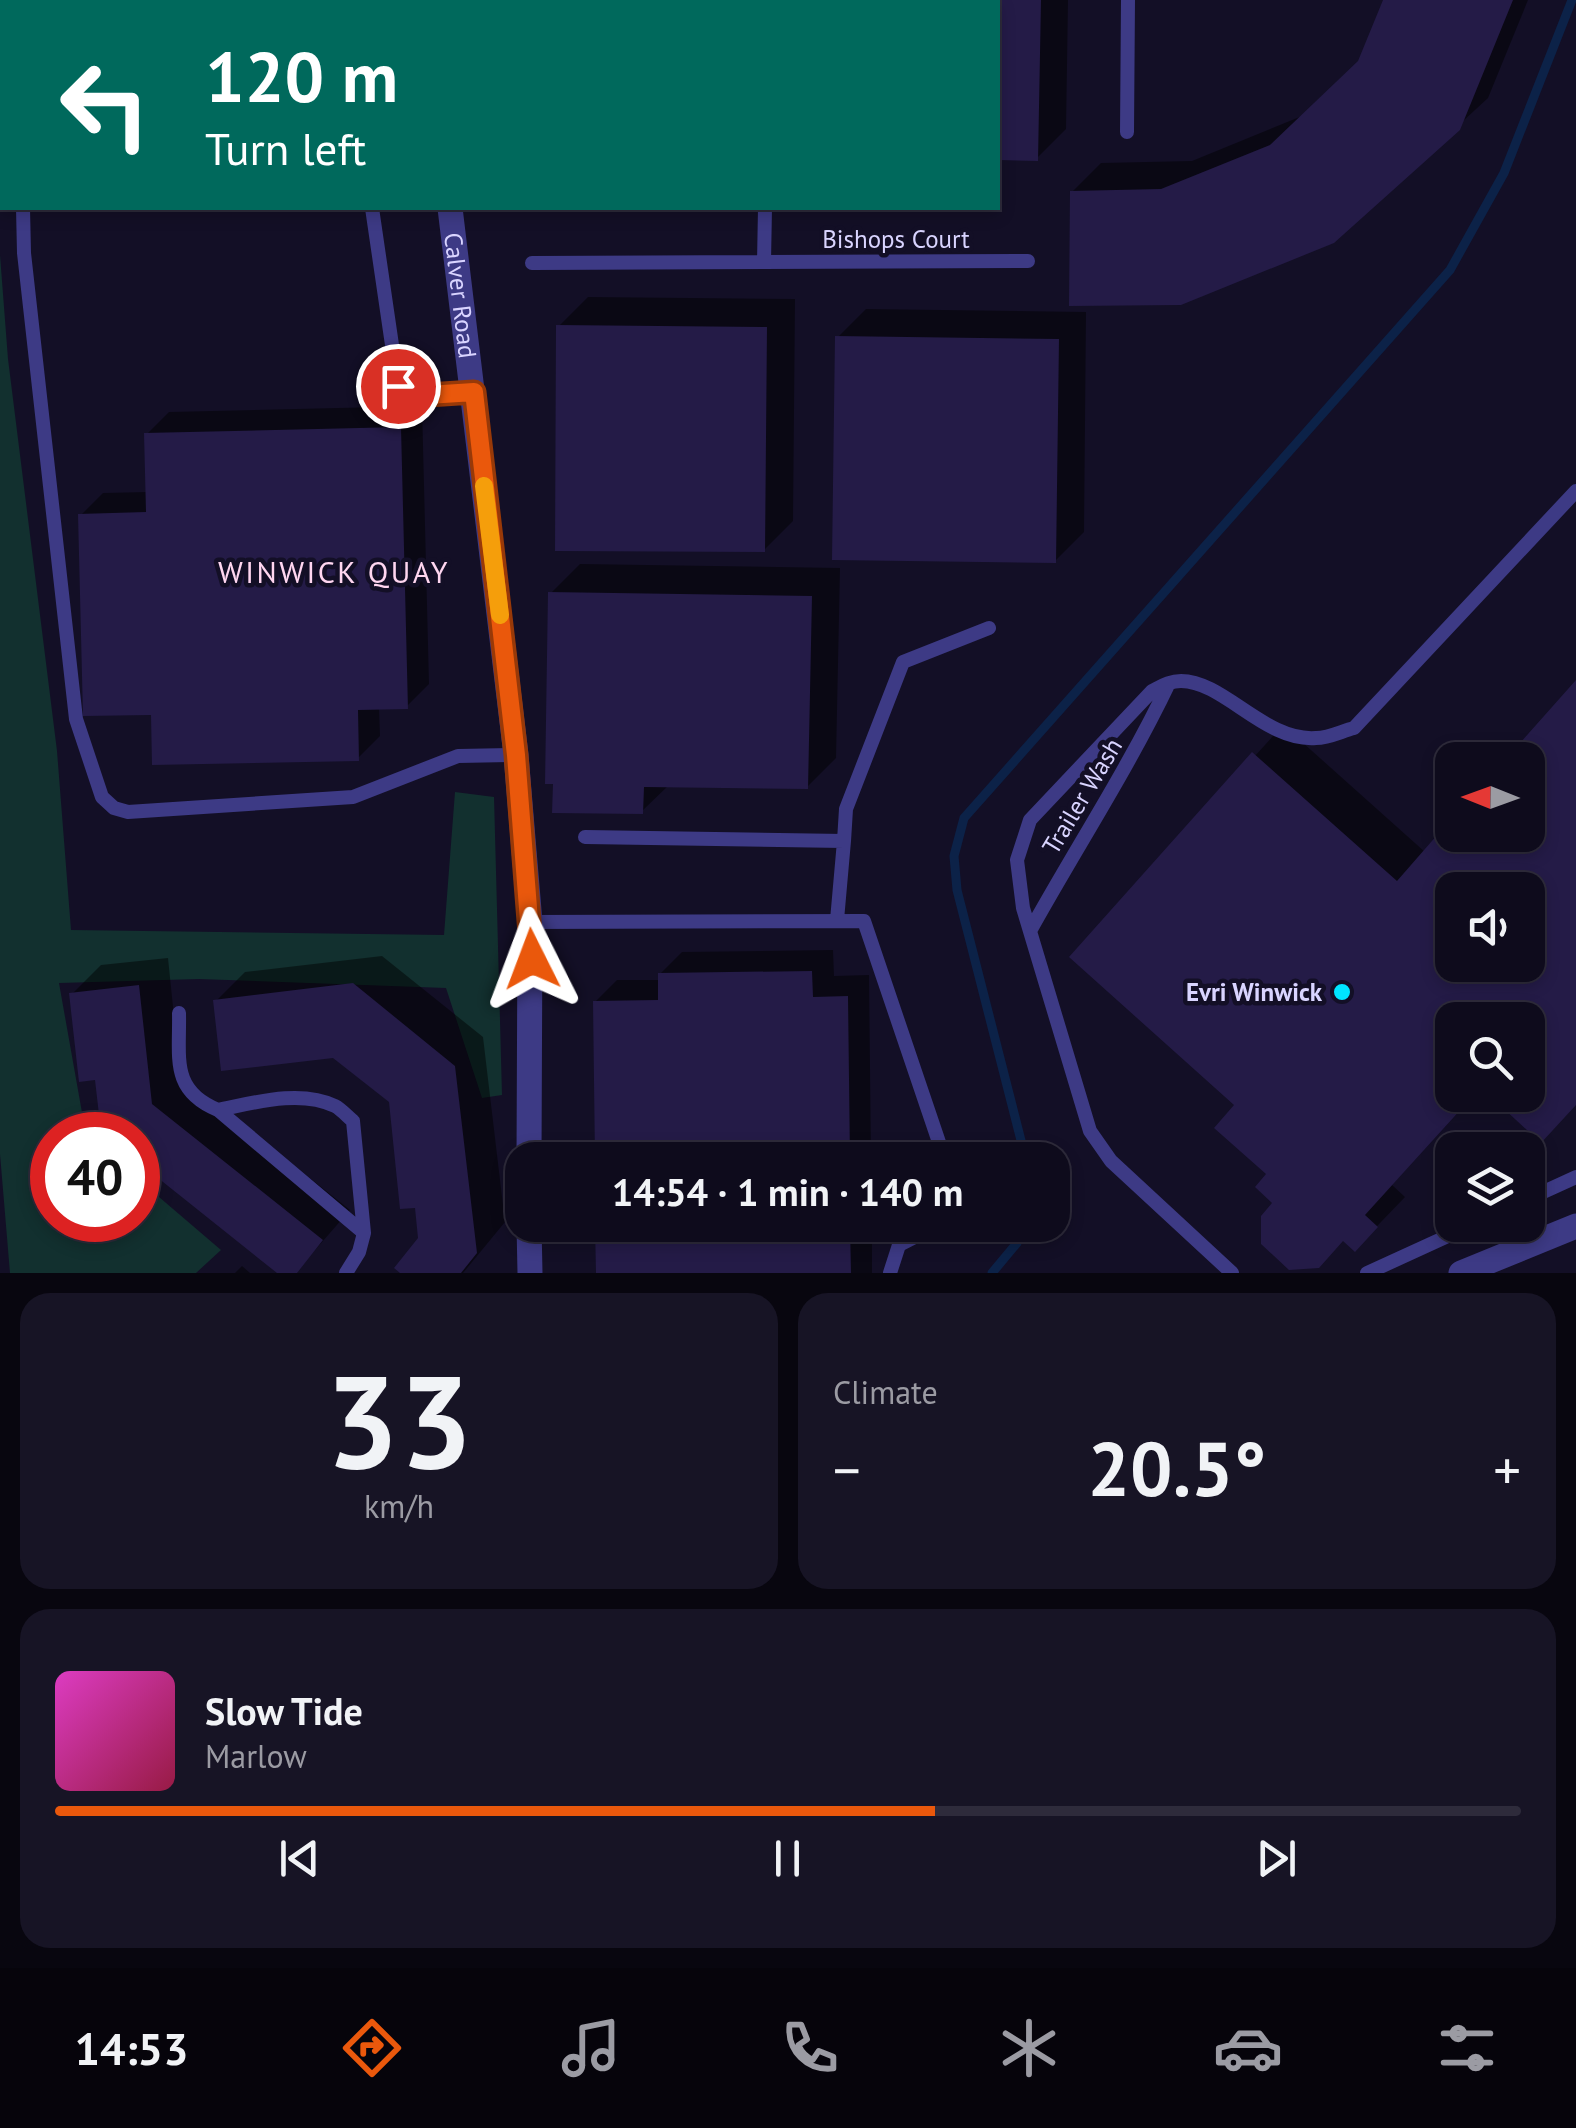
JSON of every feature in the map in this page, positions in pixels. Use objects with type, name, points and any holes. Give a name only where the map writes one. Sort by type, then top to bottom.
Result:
[{"type":"street","name":"Calver Road","points":[[450,210],[516,755],[530,922],[530,1142]]},
{"type":"street","points":[[1461,1273],[1576,1226]]},
{"type":"street","points":[[529,1242],[530,1273]]},
{"type":"lane","points":[[1128,0],[1128,132]]},
{"type":"lane","points":[[23,210],[24,253],[76,719],[102,797],[114,808],[128,812],[353,797],[458,756],[516,755]]},
{"type":"lane","points":[[372,210],[398,386],[412,396],[474,392]]},
{"type":"lane","points":[[764,262],[766,210]]},
{"type":"lane","name":"Bishops Court","points":[[532,263],[1028,261]]},
{"type":"lane","points":[[1232,1273],[1111,1161],[1090,1132],[1030,931],[1017,860],[1030,820],[1152,691],[1170,682],[1186,680],[1280,732],[1315,739],[1354,728],[1576,491]]},
{"type":"lane","points":[[837,920],[846,810],[903,662],[989,628]]},
{"type":"lane","name":"Trailer Wash","points":[[1030,931],[1083,835],[1136,752],[1170,682]]},
{"type":"lane","points":[[585,837],[844,841]]},
{"type":"lane","points":[[530,922],[864,921],[939,1142]]},
{"type":"lane","points":[[179,1013],[180,1076],[198,1102],[218,1110],[364,1233]]},
{"type":"lane","points":[[218,1110],[268,1100],[306,1100],[336,1106],[353,1122],[364,1233],[360,1252],[346,1273]]},
{"type":"lane","points":[[1545,1192],[1576,1177]]},
{"type":"lane","points":[[890,1273],[899,1245],[905,1242]]},
{"type":"lane","points":[[1367,1273],[1435,1242]]},
{"type":"green space","points":[[0,255],[8,359],[57,751],[71,930],[444,935],[455,792],[494,797],[502,1095],[482,1098],[446,988],[199,979],[59,983],[82,1112],[30,1112],[30,1242],[160,1242],[160,1198],[221,1250],[196,1273],[10,1273],[0,1154]]},
{"type":"building","points":[[1000,0],[1041,0],[1038,161],[1000,160]]},
{"type":"building","points":[[1383,0],[1513,0],[1460,130],[1334,243],[1181,305],[1069,306],[1070,191],[1161,189],[1270,145],[1358,61]]},
{"type":"building","points":[[556,325],[767,327],[765,552],[555,551]]},
{"type":"building","points":[[835,336],[1059,339],[1056,563],[832,560]]},
{"type":"building","points":[[401,427],[408,709],[358,710],[359,761],[152,765],[151,715],[83,716],[78,514],[146,512],[144,433]]},
{"type":"building","points":[[548,592],[812,596],[808,789],[644,787],[643,814],[552,813],[553,784],[545,784]]},
{"type":"building","name":"Evri Winwick","points":[[1576,680],[1576,1105],[1545,1139],[1545,1132],[1529,1132],[1507,1112],[1545,1112],[1545,1002],[1435,1002],[1435,1112],[1459,1112],[1440,1132],[1435,1132],[1435,1138],[1365,1215],[1378,1227],[1355,1252],[1343,1241],[1319,1268],[1289,1270],[1261,1244],[1261,1216],[1272,1203],[1255,1187],[1266,1174],[1214,1128],[1234,1105],[1069,957],[1252,752],[1397,881],[1435,837],[1435,852],[1545,852],[1545,742],[1521,742]]},
{"type":"building","points":[[812,971],[813,997],[848,996],[850,1142],[595,1142],[593,1001],[658,1000],[658,973]]},
{"type":"building","points":[[353,983],[455,1066],[477,1253],[461,1273],[400,1273],[394,1268],[418,1238],[415,1208],[400,1209],[389,1102],[333,1058],[221,1071],[213,1000]]},
{"type":"building","points":[[139,985],[152,1104],[323,1240],[297,1273],[277,1273],[160,1180],[160,1112],[99,1112],[95,1080],[79,1082],[69,993]]},
{"type":"building","points":[[595,1242],[850,1242],[851,1273],[596,1273]]},
{"type":"waterway","points":[[1021,1142],[957,890],[954,856],[964,818],[1450,270],[1504,173],[1572,0]]},
{"type":"waterway","points":[[992,1273],[1017,1242]]},
{"type":"slow traffic","points":[[484,486],[500,615]]},
{"type":"place","name":"Evri Winwick","points":[[1342,992]]},
{"type":"district","name":"WINWICK QUAY","points":[[334,573]]},
{"type":"route","points":[[398,386],[412,396],[474,392],[516,755],[532,959]]}]
